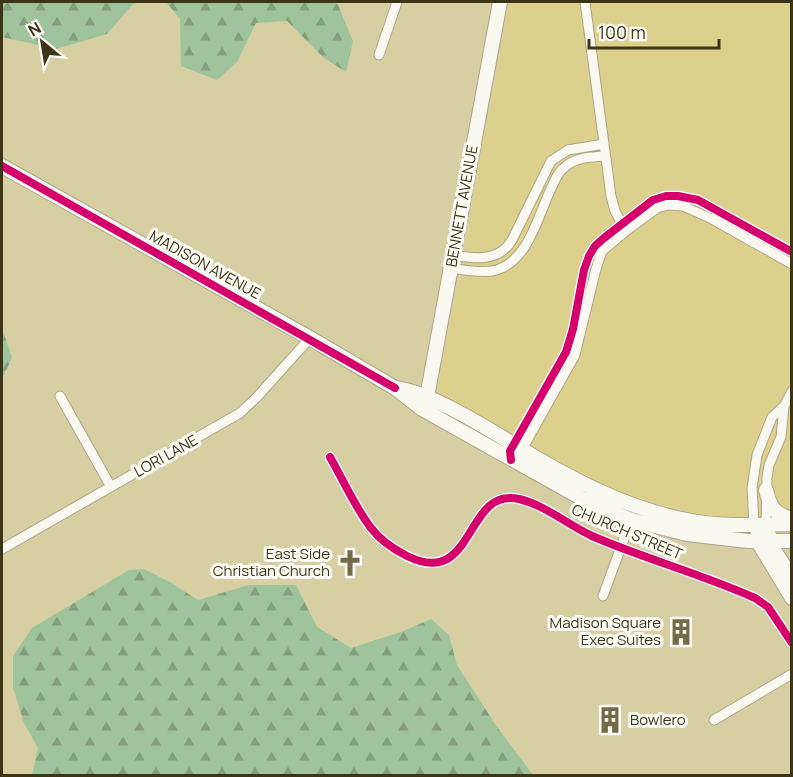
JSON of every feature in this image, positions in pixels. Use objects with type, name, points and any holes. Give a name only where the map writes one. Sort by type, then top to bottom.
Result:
[{"type":"main road","name":"BENNETT AVENUE","points":[[424,403],[500,2]]},
{"type":"main road","name":"MADISON AVENUE","points":[[2,166],[396,388],[411,390],[424,403],[511,460],[583,499],[633,513],[687,534],[764,541],[792,541]]},
{"type":"main road","name":"MADISON AVENUE","points":[[424,403],[519,447],[600,491],[633,513],[691,521],[760,525],[792,524]]},
{"type":"main road","points":[[766,490],[772,508],[780,516],[792,519]]},
{"type":"main road","points":[[760,525],[764,541],[792,598]]},
{"type":"main road","points":[[764,541],[792,578]]},
{"type":"street","points":[[379,54],[397,2]]},
{"type":"street","points":[[585,2],[611,196],[615,211],[624,226]]},
{"type":"street","points":[[452,262],[493,256],[504,250],[512,240],[551,161],[568,150],[604,144]]},
{"type":"street","points":[[452,262],[476,272],[494,271],[514,260],[524,247],[561,170],[577,160],[605,156]]},
{"type":"street","points":[[511,460],[575,355],[598,258],[624,226],[653,200],[666,196],[678,196],[698,200],[792,252]]},
{"type":"street","points":[[624,226],[657,208],[668,205],[683,206],[712,219],[792,264]]},
{"type":"street","name":"LORI LANE","points":[[2,546],[240,413],[310,338]]},
{"type":"street","points":[[760,525],[752,488],[757,455],[772,417],[784,406],[792,392]]},
{"type":"street","points":[[60,396],[111,487]]},
{"type":"street","points":[[760,525],[770,465],[781,437],[784,406]]},
{"type":"street","name":"CHURCH STREET","points":[[330,457],[365,520],[378,536],[397,551],[423,562],[434,563],[453,556],[463,545],[486,509],[501,500],[509,498],[528,502],[620,548],[755,598],[768,607],[792,643]]},
{"type":"street","points":[[603,596],[633,513]]},
{"type":"street","points":[[714,720],[792,674]]},
{"type":"shaded area","points":[[509,2],[791,2],[791,514],[723,518],[693,514],[631,496],[585,477],[440,394],[438,383],[458,283],[464,278],[468,249],[465,243]]},
{"type":"green space","points":[[2,2],[140,2],[133,4],[107,34],[56,49],[2,37]]},
{"type":"green space","points":[[166,2],[334,2],[338,5],[353,41],[346,72],[324,58],[287,21],[256,23],[237,62],[217,80],[181,66],[180,19]]},
{"type":"green space","points":[[2,328],[12,358],[2,379]]},
{"type":"green space","points":[[144,569],[198,600],[249,585],[296,585],[317,627],[351,648],[401,632],[431,619],[449,635],[457,665],[495,724],[533,775],[32,775],[38,748],[24,723],[13,688],[13,656],[32,628],[129,570]]},
{"type":"cycle path","points":[[2,166],[395,388]]},
{"type":"cycle path","points":[[511,460],[510,451],[566,352],[589,256],[604,238],[653,200],[666,196],[698,200],[792,252]]},
{"type":"cycle path","points":[[330,457],[371,528],[379,537],[407,556],[429,563],[446,560],[458,549],[488,507],[501,499],[519,499],[538,506],[592,536],[755,598],[768,607],[792,643]]},
{"type":"place","name":"East Side Christian Church","points":[[350,563]]},
{"type":"place","name":"Madison Square Exec Suites","points":[[681,632]]},
{"type":"place","name":"Bowlero","points":[[610,720]]}]
